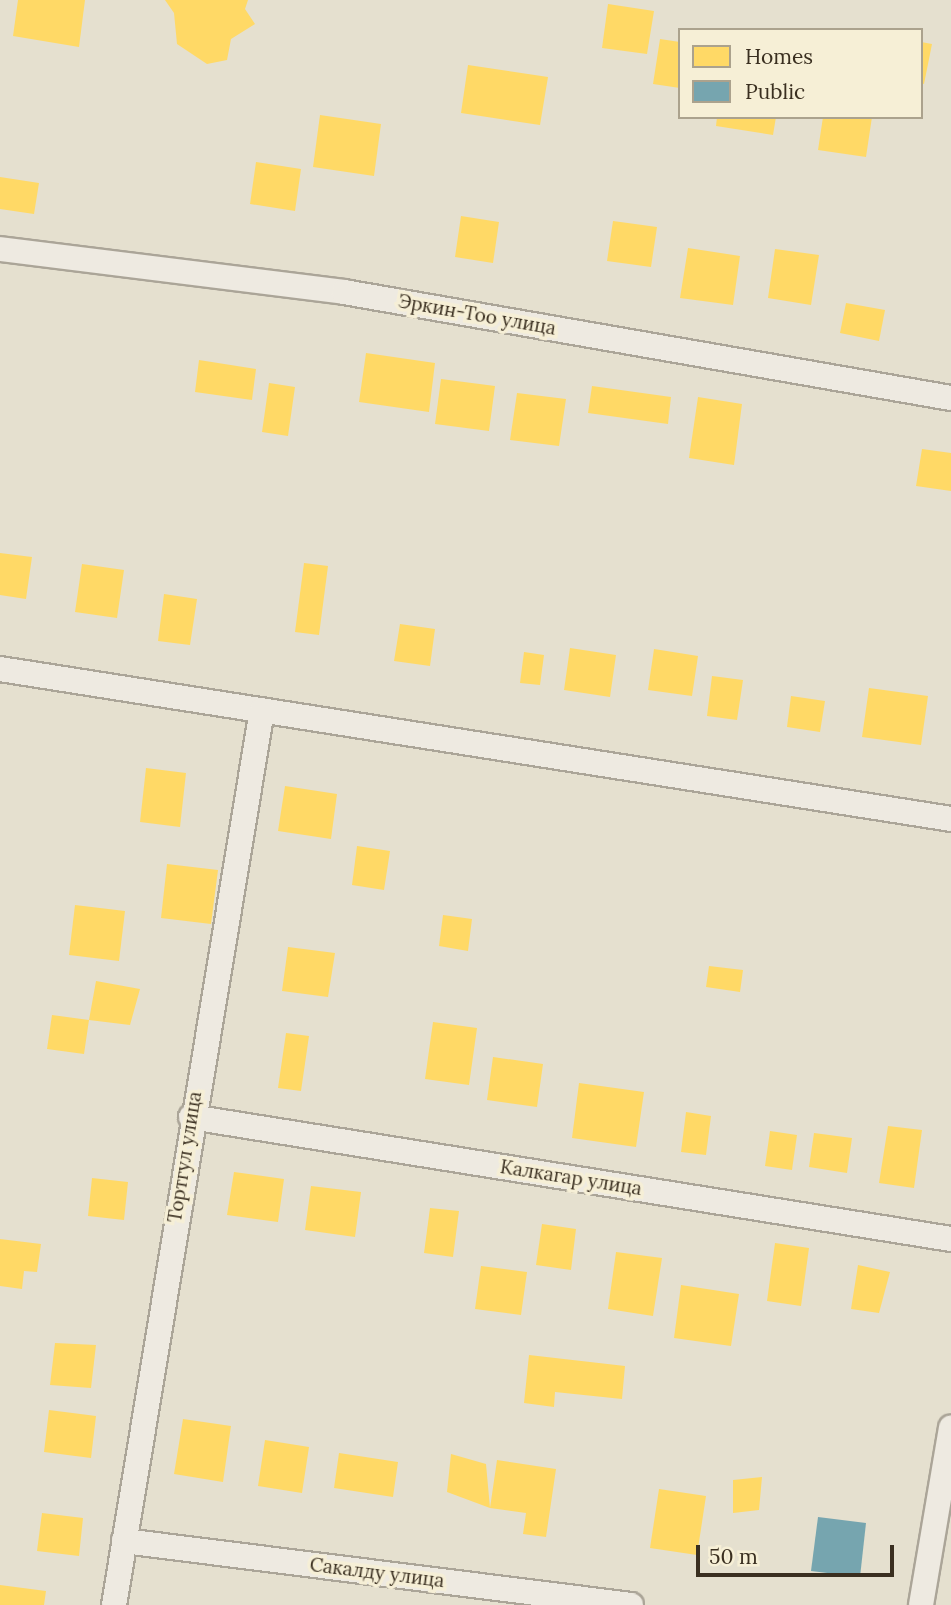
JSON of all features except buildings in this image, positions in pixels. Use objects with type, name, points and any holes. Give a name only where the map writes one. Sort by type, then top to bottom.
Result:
[{"type":"street","name":"Эркин-Тоо улица","points":[[0,249],[344,292],[951,398]]},
{"type":"street","points":[[0,669],[951,820]]},
{"type":"street","name":"Тортгул улица","points":[[114,1605],[191,1117],[262,710]]},
{"type":"street","name":"Калкагар улица","points":[[191,1117],[951,1239]]},
{"type":"street","points":[[921,1605],[951,1428]]},
{"type":"street","name":"Сакалду улица","points":[[124,1541],[631,1605]]}]
